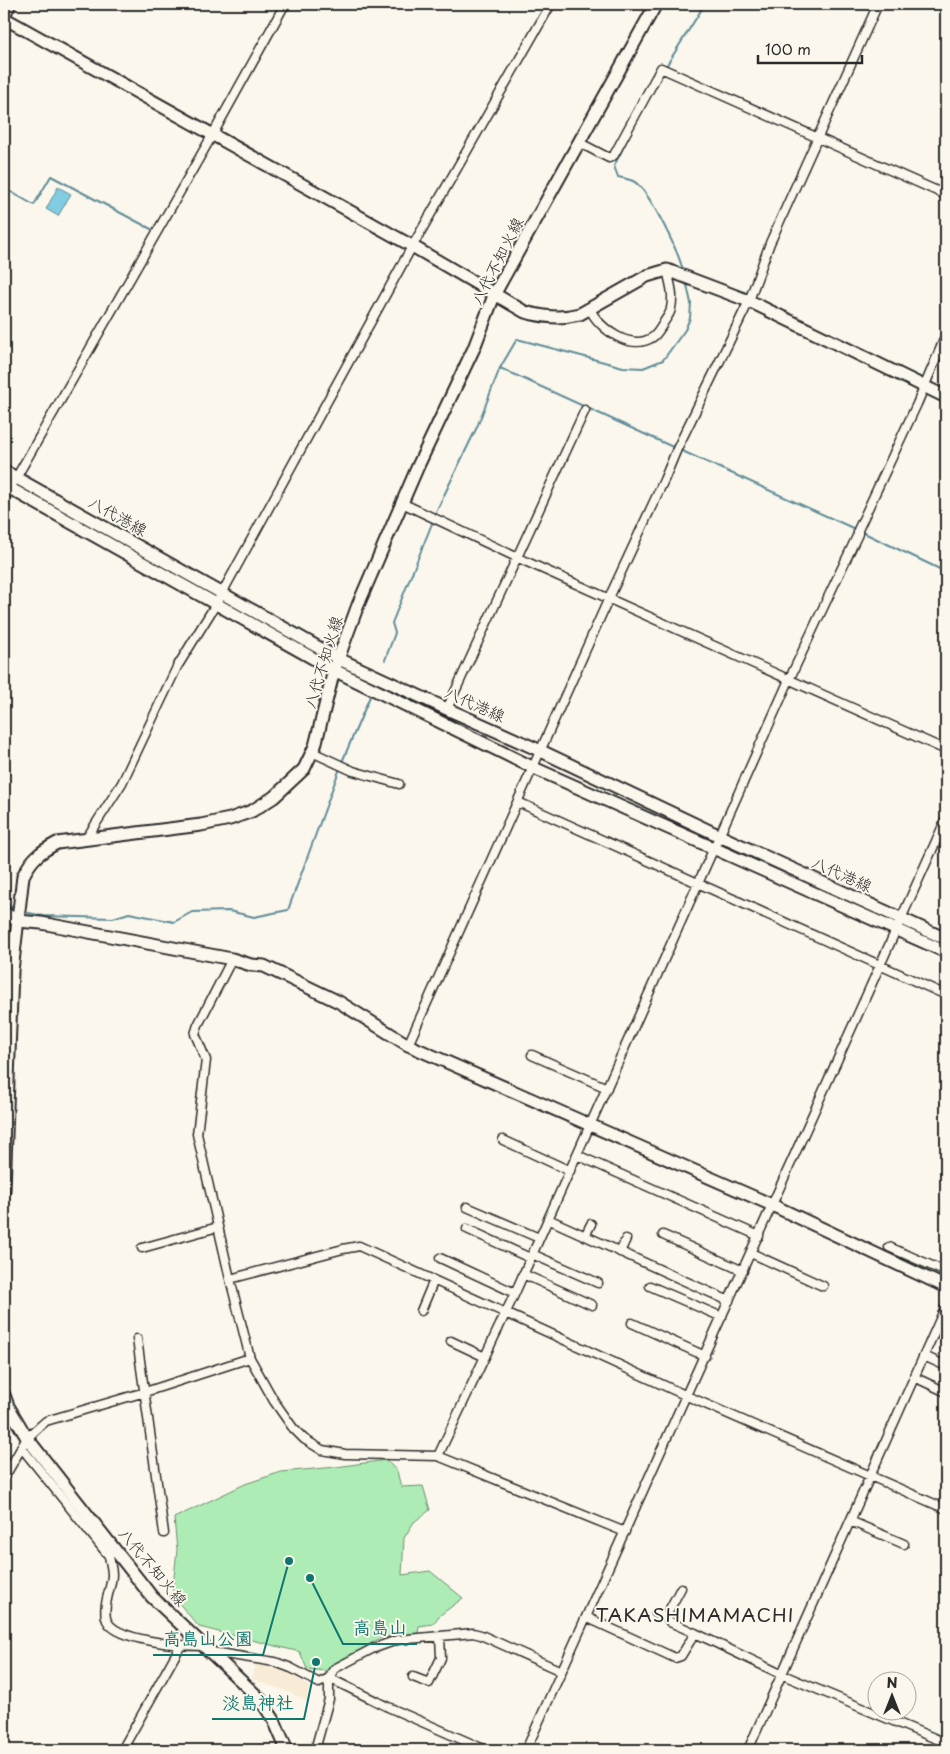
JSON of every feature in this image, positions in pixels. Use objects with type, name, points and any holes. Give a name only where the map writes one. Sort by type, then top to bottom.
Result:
[{"type":"main road","points":[[10,4],[4,16],[526,312],[542,317],[567,317],[590,309],[647,276],[673,272],[750,301],[924,388],[946,397]]},
{"type":"main road","name":"八代不知火線","points":[[4,1190],[12,971],[23,876],[30,862],[42,850],[57,843],[201,825],[230,819],[252,811],[274,797],[304,769],[315,746],[336,664],[358,606],[418,466],[474,348],[495,294],[656,4]]},
{"type":"main road","name":"八代港線","points":[[4,471],[222,593],[336,664],[446,709],[541,751],[720,836],[946,939]]},
{"type":"main road","name":"八代港線","points":[[7,487],[216,604],[336,664],[534,768],[946,952]]},
{"type":"main road","points":[[4,913],[41,922],[232,959],[251,965],[264,966],[339,1002],[408,1045],[772,1205],[946,1287]]},
{"type":"main road","name":"八代不知火線","points":[[4,1395],[24,1442],[152,1596],[260,1699],[274,1720],[287,1750]]},
{"type":"street","points":[[4,499],[7,487],[16,478],[213,134],[285,4]]},
{"type":"street","points":[[86,839],[122,783],[177,667],[216,604],[412,246],[551,4]]},
{"type":"street","points":[[408,1045],[677,449],[750,301],[770,243],[878,4]]},
{"type":"street","points":[[580,143],[610,158],[614,155],[661,68],[946,195]]},
{"type":"street","points":[[590,309],[597,321],[606,330],[625,341],[642,341],[653,337],[671,310],[673,272]]},
{"type":"street","points":[[438,1456],[506,1313],[789,680],[924,388],[946,335]]},
{"type":"street","points":[[446,709],[585,410]]},
{"type":"street","points":[[402,503],[516,557],[946,750]]},
{"type":"street","points":[[312,752],[352,771],[398,784]]},
{"type":"street","points":[[518,802],[946,995]]},
{"type":"street","points":[[526,1750],[946,818]]},
{"type":"street","points":[[232,959],[195,1034],[206,1060],[197,1134],[250,1358],[274,1401],[293,1428],[304,1439],[322,1450],[345,1454],[438,1456],[625,1532]]},
{"type":"street","points":[[4,986],[12,971]]},
{"type":"street","points":[[532,1055],[607,1088]]},
{"type":"street","points":[[503,1140],[570,1170]]},
{"type":"street","points":[[577,1155],[758,1236]]},
{"type":"street","points":[[467,1207],[539,1238]]},
{"type":"street","points":[[548,1219],[729,1301]]},
{"type":"street","points":[[585,1236],[591,1224]]},
{"type":"street","points":[[142,1248],[218,1227]]},
{"type":"street","points":[[467,1229],[598,1283]]},
{"type":"street","points":[[663,1235],[743,1271]]},
{"type":"street","points":[[620,1252],[626,1239]]},
{"type":"street","points":[[230,1279],[360,1246],[687,1396],[946,1508]]},
{"type":"street","points":[[889,1247],[946,1272]]},
{"type":"street","points":[[751,1253],[823,1286]]},
{"type":"street","points":[[440,1258],[515,1293]]},
{"type":"street","points":[[523,1274],[592,1305]]},
{"type":"street","points":[[421,1311],[434,1280]]},
{"type":"street","points":[[650,1286],[722,1317]]},
{"type":"street","points":[[748,1750],[946,1306]]},
{"type":"street","points":[[632,1323],[705,1356]]},
{"type":"street","points":[[137,1339],[164,1533]]},
{"type":"street","points":[[451,1341],[485,1357]]},
{"type":"street","points":[[924,1356],[946,1366]]},
{"type":"street","points":[[4,1478],[24,1442],[46,1421],[145,1392],[250,1358]]},
{"type":"street","points":[[914,1377],[946,1392]]},
{"type":"street","points":[[24,1442],[108,1556],[112,1574],[106,1602],[106,1619],[110,1626],[126,1636],[274,1662],[291,1668],[318,1683],[328,1678],[334,1669],[372,1649],[397,1640],[472,1634],[481,1635],[561,1671]]},
{"type":"street","points":[[850,1521],[904,1544]]},
{"type":"street","points":[[666,1616],[680,1588]]},
{"type":"street","points":[[656,1613],[666,1616],[670,1622],[783,1675],[946,1743]]},
{"type":"street","points":[[586,1617],[675,1658],[681,1656],[695,1633]]},
{"type":"street","points":[[413,1677],[429,1683],[441,1658],[440,1636]]},
{"type":"street","points":[[122,1750],[181,1646]]},
{"type":"street","points":[[315,1750],[329,1699],[328,1678]]},
{"type":"street","points":[[328,1678],[388,1708],[486,1750]]},
{"type":"shaded area","points":[[256,1663],[300,1677],[299,1680],[313,1689],[308,1702],[291,1693],[252,1679]]},
{"type":"green space","points":[[386,1460],[397,1471],[401,1487],[423,1486],[430,1510],[414,1522],[404,1538],[402,1575],[430,1571],[463,1598],[439,1616],[433,1624],[419,1626],[418,1633],[380,1638],[325,1671],[307,1669],[300,1652],[199,1627],[172,1595],[177,1550],[174,1518],[245,1484],[281,1472]]},
{"type":"water","points":[[58,187],[71,194],[58,216],[46,209]]},
{"type":"waterway","points":[[665,68],[705,4]]},
{"type":"waterway","points":[[640,114],[614,166],[618,177],[633,181],[640,186],[655,208],[670,237],[683,271]]},
{"type":"waterway","points":[[4,188],[34,205],[51,176],[151,229]]},
{"type":"waterway","points":[[434,516],[477,427],[500,368],[517,339],[623,367],[643,368],[663,360],[685,330],[690,318],[691,303],[686,281]]},
{"type":"waterway","points":[[500,368],[675,448]]},
{"type":"waterway","points":[[680,450],[855,529]]},
{"type":"waterway","points":[[385,660],[395,633],[392,623],[433,521]]},
{"type":"waterway","points":[[860,531],[946,572]]},
{"type":"waterway","points":[[342,762],[371,694]]},
{"type":"waterway","points":[[24,912],[44,916],[113,918],[129,913],[174,922],[192,912],[229,911],[254,917],[288,910],[340,768]]},
{"type":"waterway","points":[[4,858],[8,860]]},
{"type":"waterway","points":[[4,903],[15,909]]},
{"type":"place","name":"高島山公園","points":[[289,1561]]},
{"type":"place","name":"高島山","points":[[310,1578]]},
{"type":"place","name":"淡島神社","points":[[316,1662]]},
{"type":"district","name":"TAKASHIMAMACHI","points":[[695,1615]]}]
